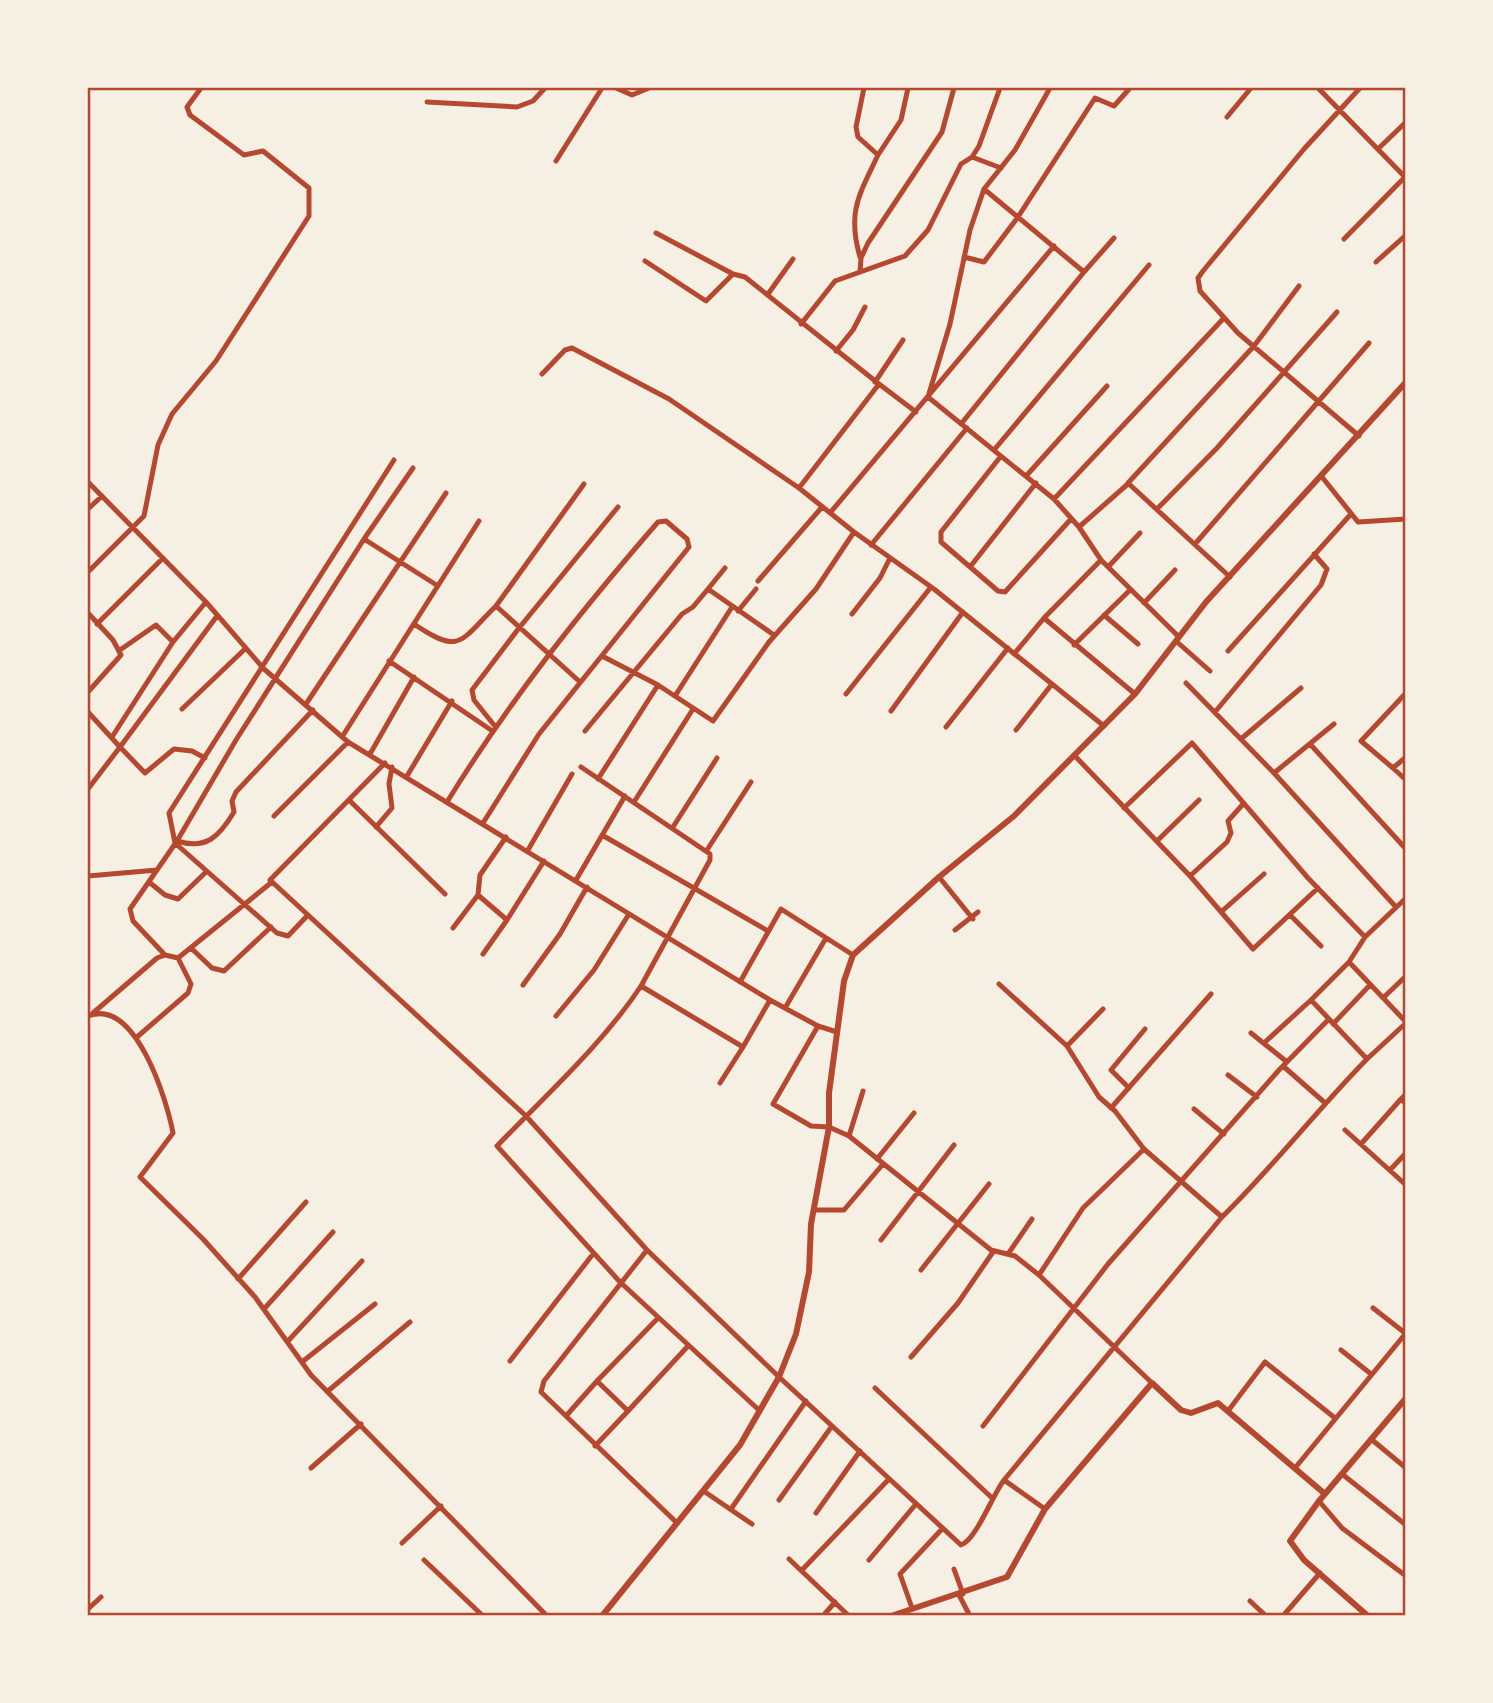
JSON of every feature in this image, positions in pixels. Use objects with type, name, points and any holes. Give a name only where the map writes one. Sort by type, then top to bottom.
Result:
[{"type":"street","points":[[88,572],[134,529],[148,506],[158,445],[172,414],[222,353],[309,216],[310,194],[305,183],[263,152],[244,155],[190,116],[187,107],[201,88]]},
{"type":"street","points":[[427,102],[517,107],[533,101],[545,88]]},
{"type":"street","points":[[556,161],[602,88]]},
{"type":"street","points":[[616,88],[632,95],[649,88]]},
{"type":"street","points":[[864,88],[856,127],[858,137],[878,155]]},
{"type":"street","points":[[860,272],[861,258],[853,216],[857,198],[878,155],[901,120],[908,88]]},
{"type":"street","points":[[861,258],[943,132],[954,88]]},
{"type":"street","points":[[802,324],[835,281],[909,253],[928,230],[961,163],[972,157],[979,146],[1000,88]]},
{"type":"street","points":[[928,397],[950,324],[964,257],[984,189],[1015,150],[1050,88]]},
{"type":"street","points":[[964,257],[984,262],[1018,217],[1096,98],[1114,106],[1130,88]]},
{"type":"street","points":[[1227,117],[1251,88]]},
{"type":"street","points":[[1318,88],[1405,177],[1344,239]]},
{"type":"street","points":[[1359,436],[1223,319],[1199,291],[1198,278],[1339,108],[1360,88]]},
{"type":"street","points":[[1378,148],[1405,122]]},
{"type":"street","points":[[972,157],[1001,168]]},
{"type":"street","points":[[984,189],[1084,272]]},
{"type":"street","points":[[656,233],[733,274],[745,277],[916,412]]},
{"type":"street","points":[[1376,262],[1405,235]]},
{"type":"street","points":[[871,545],[1084,272],[1114,238]]},
{"type":"street","points":[[830,513],[1054,246]]},
{"type":"street","points":[[768,294],[793,259]]},
{"type":"street","points":[[645,261],[706,301],[733,274]]},
{"type":"street","points":[[994,450],[1149,265]]},
{"type":"street","points":[[1079,527],[1129,483],[1254,346],[1299,286]]},
{"type":"street","points":[[836,351],[853,330],[865,307]]},
{"type":"street","points":[[1157,509],[1192,475],[1337,312]]},
{"type":"street","points":[[1054,499],[1223,319]]},
{"type":"street","points":[[799,488],[877,383],[903,340]]},
{"type":"street","points":[[1195,544],[1369,343]]},
{"type":"street","points":[[542,374],[556,363],[565,350],[576,350],[668,399],[799,488],[871,545],[931,587],[1104,726]]},
{"type":"street","points":[[602,1615],[676,1522],[705,1492],[760,1411],[779,1377],[796,1334],[829,1127],[829,1094],[844,981],[853,955],[939,877],[1014,816],[1135,694],[1230,577],[1405,382]]},
{"type":"street","points":[[1027,475],[1107,386]]},
{"type":"street","points":[[928,397],[1054,499],[1079,527],[1108,567],[1210,671]]},
{"type":"street","points":[[1001,456],[939,536],[941,542],[998,591],[1005,592],[1071,519]]},
{"type":"street","points":[[307,916],[288,936],[271,927],[206,872],[176,842],[169,813],[264,669],[394,460]]},
{"type":"street","points":[[165,955],[130,916],[131,909],[176,842],[236,740],[278,678],[364,539],[413,468]]},
{"type":"street","points":[[1322,477],[1362,524],[1405,519]]},
{"type":"street","points":[[88,482],[206,602],[264,669],[278,678],[345,740],[770,1000],[818,1026],[837,1032]]},
{"type":"street","points":[[970,567],[1036,483]]},
{"type":"street","points":[[1129,483],[1230,577]]},
{"type":"street","points":[[414,624],[439,641],[456,642],[466,637],[496,606],[584,484]]},
{"type":"street","points":[[306,704],[446,493]]},
{"type":"street","points":[[88,509],[102,496]]},
{"type":"street","points":[[493,728],[474,700],[472,690],[618,507]]},
{"type":"street","points":[[758,581],[822,507]]},
{"type":"street","points":[[1228,650],[1351,514]]},
{"type":"street","points":[[447,802],[493,728],[547,655],[658,523],[666,521],[687,539],[689,547],[539,734],[484,823]]},
{"type":"street","points":[[274,816],[345,740],[389,661],[479,522]]},
{"type":"street","points":[[602,656],[634,670],[713,721],[774,635],[816,589],[854,532]]},
{"type":"street","points":[[1108,567],[1140,533]]},
{"type":"street","points":[[364,539],[438,586]]},
{"type":"street","points":[[1215,712],[1321,585],[1327,569],[1314,554]]},
{"type":"street","points":[[97,624],[163,558]]},
{"type":"street","points":[[852,614],[880,578],[890,558]]},
{"type":"street","points":[[1014,654],[1044,618],[1101,559]]},
{"type":"street","points":[[585,732],[634,670],[725,568]]},
{"type":"street","points":[[1144,603],[1175,570]]},
{"type":"street","points":[[846,694],[931,587]]},
{"type":"street","points":[[708,589],[774,635]]},
{"type":"street","points":[[738,611],[757,589]]},
{"type":"street","points":[[1074,645],[1130,590]]},
{"type":"street","points":[[112,737],[173,642],[206,602]]},
{"type":"street","points":[[496,606],[547,655],[580,682]]},
{"type":"street","points":[[675,696],[732,607]]},
{"type":"street","points":[[891,711],[963,612]]},
{"type":"street","points":[[88,613],[120,650]]},
{"type":"street","points":[[1104,615],[1138,644]]},
{"type":"street","points":[[88,789],[217,616]]},
{"type":"street","points":[[1044,618],[1135,694]]},
{"type":"street","points":[[88,692],[115,664],[120,650],[156,625],[173,642]]},
{"type":"street","points":[[946,727],[1007,648]]},
{"type":"street","points":[[181,709],[246,649]]},
{"type":"street","points":[[389,661],[493,728]]},
{"type":"street","points":[[370,754],[414,677]]},
{"type":"street","points":[[1186,683],[1395,906]]},
{"type":"street","points":[[1016,730],[1052,684]]},
{"type":"street","points":[[598,779],[658,685]]},
{"type":"street","points":[[1241,739],[1301,688]]},
{"type":"street","points":[[1405,693],[1361,741],[1405,780]]},
{"type":"street","points":[[407,776],[452,701]]},
{"type":"street","points":[[634,802],[693,709]]},
{"type":"street","points":[[176,842],[194,846],[206,843],[217,833],[234,812],[232,800],[236,792],[313,710]]},
{"type":"street","points":[[88,712],[145,774],[174,749],[196,752],[205,758]]},
{"type":"street","points":[[1273,773],[1334,724]]},
{"type":"street","points":[[1124,808],[1192,743],[1318,888],[1365,937]]},
{"type":"street","points":[[1310,744],[1405,849]]},
{"type":"street","points":[[1074,755],[1190,876],[1253,949],[1318,888]]},
{"type":"street","points":[[1392,768],[1405,757]]},
{"type":"street","points":[[673,827],[716,758]]},
{"type":"street","points":[[178,958],[272,882],[385,763]]},
{"type":"street","points":[[376,827],[393,808],[389,784],[392,767]]},
{"type":"street","points":[[581,767],[707,850],[710,860],[628,1007],[570,1073],[497,1146],[620,1282],[760,1411]]},
{"type":"street","points":[[528,850],[572,774]]},
{"type":"street","points":[[707,850],[751,782]]},
{"type":"street","points":[[576,880],[625,796]]},
{"type":"street","points":[[349,800],[445,894]]},
{"type":"street","points":[[1157,841],[1199,800]]},
{"type":"street","points":[[1190,876],[1227,842],[1231,833],[1228,821],[1244,803]]},
{"type":"street","points":[[602,835],[768,931]]},
{"type":"street","points":[[453,928],[478,895],[480,875],[506,837]]},
{"type":"street","points":[[483,954],[544,861]]},
{"type":"street","points":[[88,876],[157,870]]},
{"type":"street","points":[[149,882],[165,895],[178,899],[206,872]]},
{"type":"street","points":[[1221,912],[1264,874]]},
{"type":"street","points":[[939,877],[972,918]]},
{"type":"street","points":[[272,882],[526,1116],[647,1250],[779,1377],[961,1545],[974,1534],[991,1497],[1004,1480],[1114,1344],[1222,1217],[1256,1184],[1324,1102],[1405,1023],[1349,962]]},
{"type":"street","points":[[523,985],[560,933],[587,887]]},
{"type":"street","points":[[478,895],[507,920]]},
{"type":"street","points":[[1264,1043],[1349,962],[1365,937],[1405,898]]},
{"type":"street","points":[[740,982],[781,909],[853,955]]},
{"type":"street","points":[[955,930],[978,912]]},
{"type":"street","points":[[556,1016],[594,970],[629,914]]},
{"type":"street","points":[[1290,915],[1321,946]]},
{"type":"street","points":[[191,948],[212,968],[224,971],[271,927]]},
{"type":"street","points":[[785,1008],[826,938]]},
{"type":"street","points":[[90,1014],[157,958],[165,955],[178,958]]},
{"type":"street","points":[[137,1037],[188,993],[191,984],[178,958]]},
{"type":"street","points":[[1383,998],[1405,976]]},
{"type":"street","points":[[643,983],[642,986],[743,1047]]},
{"type":"street","points":[[999,984],[1067,1046],[1099,1097],[1144,1149],[1180,1184],[1222,1217]]},
{"type":"street","points":[[983,1426],[1108,1264],[1285,1064],[1370,985]]},
{"type":"street","points":[[1111,1108],[1211,994]]},
{"type":"street","points":[[720,1083],[770,1000]]},
{"type":"street","points":[[1311,1000],[1367,1059]]},
{"type":"street","points":[[1067,1046],[1103,1009]]},
{"type":"street","points":[[90,1014],[121,1023],[137,1037],[168,1106],[173,1133],[141,1177],[239,1279],[302,1362],[328,1391],[441,1506],[498,1569],[547,1615]]},
{"type":"street","points":[[818,1026],[774,1104],[811,1126],[829,1127],[849,1136],[993,1252],[1008,1254],[1040,1275],[1181,1410],[1200,1412],[1217,1403],[1325,1494]]},
{"type":"street","points":[[1129,1088],[1111,1070],[1145,1029]]},
{"type":"street","points":[[1251,1033],[1324,1102]]},
{"type":"street","points":[[1228,1074],[1257,1097]]},
{"type":"street","points":[[849,1136],[863,1091]]},
{"type":"street","points":[[1361,1144],[1404,1099]]},
{"type":"street","points":[[1194,1109],[1224,1134]]},
{"type":"street","points":[[877,1159],[914,1112]]},
{"type":"street","points":[[1345,1130],[1405,1185]]},
{"type":"street","points":[[881,1240],[954,1145]]},
{"type":"street","points":[[1040,1275],[1083,1208],[1144,1149]]},
{"type":"street","points":[[1390,1170],[1405,1153]]},
{"type":"street","points":[[814,1210],[844,1210],[883,1164]]},
{"type":"street","points":[[921,1270],[989,1184]]},
{"type":"street","points":[[239,1279],[306,1202]]},
{"type":"street","points":[[1008,1254],[1032,1219]]},
{"type":"street","points":[[264,1309],[332,1232]]},
{"type":"street","points":[[647,1250],[540,1387],[546,1398],[676,1522]]},
{"type":"street","points":[[911,1357],[958,1303],[993,1252]]},
{"type":"street","points":[[510,1361],[593,1254]]},
{"type":"street","points":[[288,1341],[362,1261]]},
{"type":"street","points":[[302,1362],[375,1304]]},
{"type":"street","points":[[1295,1468],[1405,1333],[1373,1308]]},
{"type":"street","points":[[566,1416],[658,1318]]},
{"type":"street","points":[[328,1391],[410,1322]]},
{"type":"street","points":[[595,1446],[688,1346]]},
{"type":"street","points":[[1341,1350],[1371,1374]]},
{"type":"street","points":[[1228,1411],[1265,1362],[1335,1418]]},
{"type":"street","points":[[597,1381],[628,1411]]},
{"type":"street","points":[[897,1615],[1007,1577],[1045,1509],[1152,1383]]},
{"type":"street","points":[[875,1388],[991,1497]]},
{"type":"street","points":[[1368,1615],[1320,1573],[1290,1541],[1319,1501],[1405,1398]]},
{"type":"street","points":[[731,1509],[806,1401]]},
{"type":"street","points":[[312,1468],[361,1424]]},
{"type":"street","points":[[779,1500],[832,1426]]},
{"type":"street","points":[[1371,1438],[1405,1468]]},
{"type":"street","points":[[816,1513],[860,1451]]},
{"type":"street","points":[[1342,1474],[1405,1525]]},
{"type":"street","points":[[802,1570],[889,1479]]},
{"type":"street","points":[[1004,1480],[1045,1509]]},
{"type":"street","points":[[705,1492],[752,1524]]},
{"type":"street","points":[[1319,1501],[1342,1528],[1405,1576]]},
{"type":"street","points":[[869,1560],[916,1504]]},
{"type":"street","points":[[402,1543],[441,1506]]},
{"type":"street","points":[[912,1608],[900,1574],[942,1529]]},
{"type":"street","points":[[789,1559],[849,1615]]},
{"type":"street","points":[[424,1560],[483,1615]]},
{"type":"street","points":[[954,1569],[970,1615]]},
{"type":"street","points":[[1283,1615],[1320,1573]]},
{"type":"street","points":[[88,1609],[101,1597]]},
{"type":"street","points":[[1250,1601],[1266,1615]]},
{"type":"street","points":[[823,1615],[835,1602]]}]
